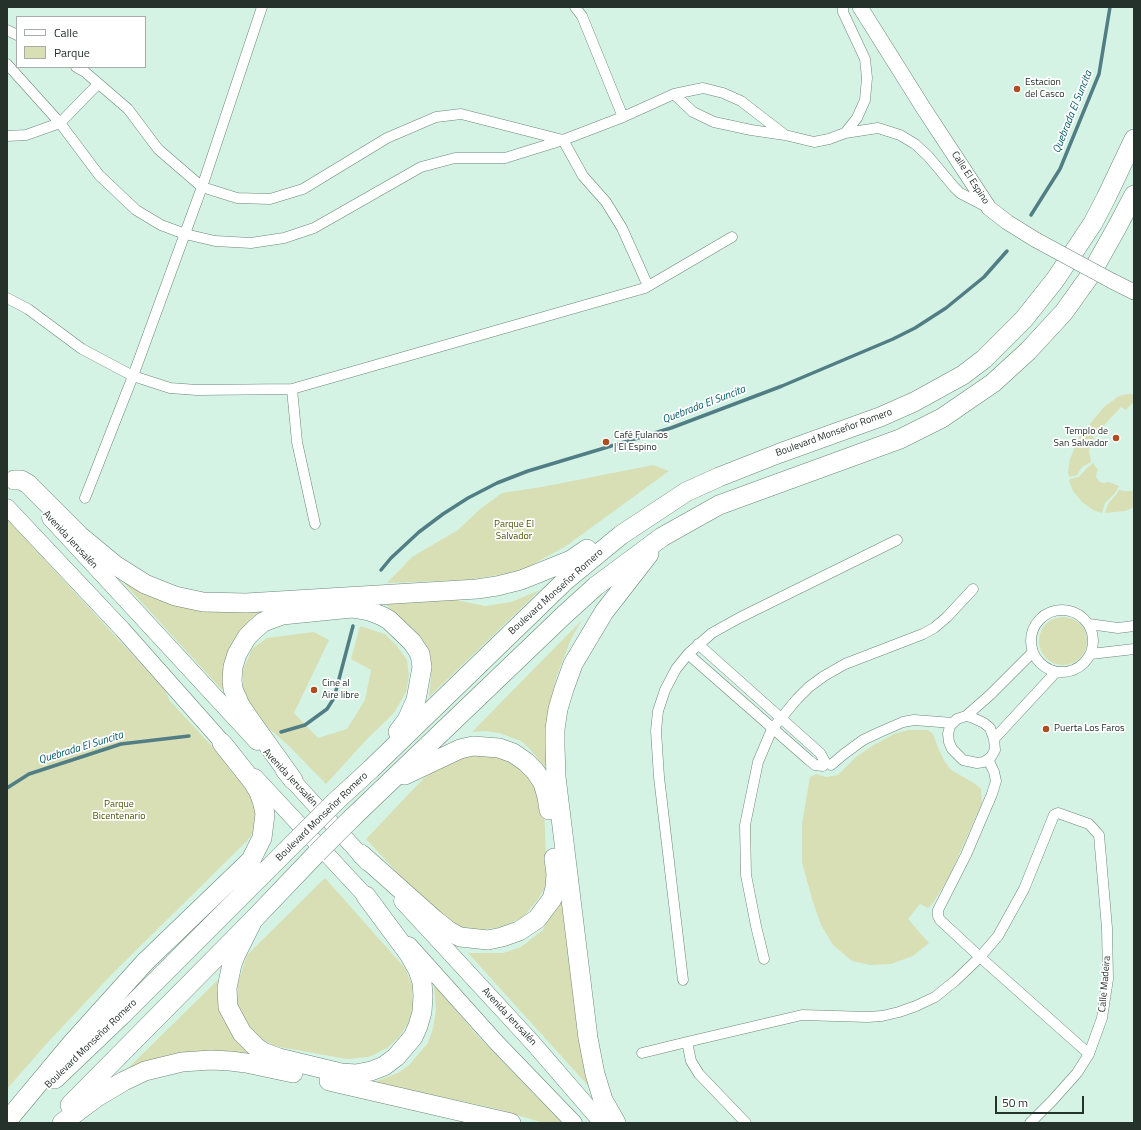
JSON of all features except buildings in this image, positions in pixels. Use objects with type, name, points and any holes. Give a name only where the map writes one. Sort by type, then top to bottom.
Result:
[{"type":"highway","name":"Boulevard Monseñor Romero","points":[[10,1123],[121,1016],[335,802],[565,581],[621,535],[686,492],[719,477],[880,417],[914,402],[963,375],[984,359],[1024,319],[1055,280],[1093,223],[1134,139]]},
{"type":"highway","points":[[52,1123],[352,818],[564,614],[596,586],[662,537],[719,505],[907,436],[942,418],[993,383],[1028,351],[1064,312],[1088,277],[1134,195]]},
{"type":"highway","points":[[11,476],[28,484],[80,536],[115,565],[145,584],[176,596],[202,602],[246,603],[477,589],[497,586],[521,580],[571,560],[657,500],[686,492]]},
{"type":"highway","points":[[616,1123],[601,1093],[595,1074],[588,1038],[556,777],[554,747],[555,729],[558,709],[573,664],[604,612],[662,537]]},
{"type":"highway","points":[[293,780],[240,705],[233,689],[232,680],[233,667],[237,654],[247,637],[263,622],[282,614],[352,608],[369,611],[382,616],[396,626],[412,642],[420,654],[422,667],[416,700],[407,720],[371,769]]},
{"type":"highway","points":[[7,1121],[72,1043],[145,962],[251,860],[262,838],[264,820],[263,804],[259,792],[253,782],[222,743]]},
{"type":"highway","points":[[361,854],[435,920],[449,931],[460,937],[488,940],[502,938],[520,930],[537,919],[552,899],[556,874],[547,796],[543,783],[535,771],[526,762],[499,748],[473,746],[460,749],[386,785]]},
{"type":"highway","points":[[253,920],[236,954],[230,970],[227,988],[228,1007],[242,1033],[263,1052],[279,1058],[341,1073],[356,1074],[371,1072],[384,1066],[396,1057],[413,1037],[422,1012],[423,996],[422,982],[410,954],[366,896]]},
{"type":"highway","points":[[62,1123],[97,1097],[124,1081],[145,1071],[182,1062],[212,1060],[246,1063],[511,1123]]},
{"type":"main road","name":"Avenida Jerusalén","points":[[11,476],[361,854],[532,1042],[602,1123]]},
{"type":"main road","points":[[7,508],[122,629],[222,743],[366,896],[496,1042],[574,1123]]},
{"type":"street","points":[[86,498],[202,187],[262,7]]},
{"type":"street","points":[[575,7],[582,16],[623,117]]},
{"type":"street","points":[[843,7],[843,12],[865,59],[867,78],[865,100],[857,118],[846,133]]},
{"type":"street","name":"Calle El Espino","points":[[860,7],[924,109],[989,208],[1007,222],[1036,240],[1134,292]]},
{"type":"street","points":[[7,30],[16,35]]},
{"type":"street","points":[[7,64],[60,123],[99,175],[136,210],[160,225],[185,234],[215,241],[251,243],[284,238],[314,228],[421,167],[455,158],[505,158],[563,140],[623,117],[674,94],[703,88],[723,93],[741,101],[785,135]]},
{"type":"street","points":[[78,68],[85,72],[128,109],[158,150],[202,187],[237,198],[270,199],[303,189],[387,138],[436,118],[461,114],[563,140],[583,176],[606,202],[622,228],[648,286]]},
{"type":"street","points":[[7,136],[26,135],[60,123],[98,84]]},
{"type":"street","points":[[674,94],[693,112],[714,122],[814,142],[846,133],[878,128],[900,135],[915,144],[928,156],[954,188],[960,193],[989,208]]},
{"type":"street","points":[[7,298],[28,309],[82,349],[132,376],[170,388],[197,390],[292,389],[648,286],[732,237]]},
{"type":"street","points":[[292,389],[297,442],[315,524]]},
{"type":"street","points":[[683,980],[659,777],[656,731],[658,710],[665,690],[676,669],[688,654],[712,633],[739,618],[897,540]]},
{"type":"street","points":[[764,959],[746,875],[745,825],[758,762],[772,729],[796,699],[809,686],[845,664],[923,634],[934,628],[947,617],[973,589]]},
{"type":"street","points":[[1064,609],[1078,614],[1089,624],[1093,634],[1094,644],[1091,654],[1079,667],[1068,672],[1056,672],[1046,668],[1038,662],[1032,653],[1030,642],[1032,632],[1037,622],[1044,615],[1054,610],[1064,609]]},
{"type":"street","points":[[1089,624],[1118,628],[1134,626]]},
{"type":"street","points":[[698,644],[820,753],[826,764]]},
{"type":"street","points":[[1091,654],[1134,649]]},
{"type":"street","points":[[966,716],[984,723],[990,728],[994,738],[995,750],[984,762],[977,763],[963,760],[957,754],[949,742],[948,734],[950,726],[957,719],[966,716],[990,695],[1032,653]]},
{"type":"street","points":[[688,654],[815,765],[826,764],[844,754],[863,740],[903,722],[914,720],[953,723]]},
{"type":"street","points":[[994,738],[1056,672]]},
{"type":"street","points":[[988,759],[996,781],[992,794],[966,855],[938,910],[938,916],[940,920],[980,957],[1089,1054]]},
{"type":"street","name":"Calle Madeira","points":[[980,957],[998,936],[1024,889],[1054,815],[1058,813],[1089,824],[1096,832],[1100,840],[1108,955],[1108,979],[1105,1003],[1098,1032],[1089,1054],[1077,1073],[1030,1123]]},
{"type":"street","points":[[642,1053],[802,1015],[868,1017],[899,1012],[935,997],[955,981],[980,957]]},
{"type":"street","points":[[687,1042],[691,1061],[699,1074],[746,1123]]},
{"type":"green space","points":[[1134,394],[1134,404],[1132,403],[1126,410],[1121,407],[1093,437],[1095,440],[1089,450],[1091,462],[1082,467],[1077,475],[1069,477],[1068,472],[1070,459],[1079,437],[1104,407],[1119,396]]},
{"type":"green space","points":[[1093,463],[1098,470],[1096,477],[1100,482],[1109,482],[1119,486],[1115,493],[1105,503],[1102,513],[1093,510],[1082,502],[1073,491],[1069,481],[1070,479],[1079,477]]},
{"type":"green space","name":"Parque El Salvador","points":[[653,465],[669,471],[566,546],[519,572],[466,580],[387,583],[412,557],[458,530],[480,509],[502,493],[542,487]]},
{"type":"green space","points":[[1119,490],[1134,491],[1134,507],[1125,511],[1105,513],[1108,504]]},
{"type":"green space","name":"Parque Bicentenario","points":[[7,519],[165,690],[170,701],[238,774],[248,787],[255,809],[256,821],[254,831],[247,841],[114,972],[49,1041],[7,1089]]},
{"type":"green space","points":[[122,581],[138,588],[269,608],[254,616],[240,631],[225,683],[224,692]]},
{"type":"green space","points":[[540,590],[429,697],[431,677],[429,659],[423,644],[416,632],[381,600],[447,598],[485,606],[511,602]]},
{"type":"green space","points":[[1063,617],[1072,619],[1080,624],[1085,632],[1087,641],[1085,650],[1080,658],[1072,663],[1063,665],[1054,663],[1046,658],[1041,650],[1039,641],[1041,632],[1046,624],[1054,619]]},
{"type":"green space","points":[[582,620],[571,639],[556,678],[549,712],[549,772],[529,748],[521,741],[499,733],[486,731],[472,732]]},
{"type":"green space","points":[[360,626],[385,634],[397,646],[407,660],[409,676],[406,692],[394,713],[368,738],[326,784],[290,747],[256,717],[248,706],[243,688],[243,670],[252,649],[267,638],[314,632],[329,640],[294,713],[318,738],[347,729],[365,700],[371,670],[351,659]]},
{"type":"green space","points":[[908,730],[928,730],[933,734],[945,762],[951,770],[974,783],[981,789],[982,803],[949,877],[933,903],[928,908],[920,904],[908,919],[929,943],[913,956],[891,964],[870,965],[852,961],[833,945],[821,925],[802,862],[802,824],[810,777],[816,774],[826,777],[838,775],[857,756],[874,745],[894,734]]},
{"type":"green space","points":[[472,753],[500,754],[520,764],[536,786],[544,803],[547,885],[536,902],[523,917],[502,927],[472,931],[451,923],[405,881],[366,839],[424,778],[448,760]]},
{"type":"green space","points":[[325,878],[405,968],[412,985],[413,1007],[409,1022],[399,1037],[387,1048],[369,1057],[347,1059],[274,1046],[253,1033],[237,1004],[238,983],[247,955]]},
{"type":"green space","points":[[563,890],[592,1090],[468,953],[503,953],[521,947],[543,930]]},
{"type":"green space","points":[[223,975],[264,1059],[121,1075]]},
{"type":"green space","points":[[434,985],[477,1035],[562,1123],[544,1123],[497,1109],[374,1082],[398,1073],[409,1065],[428,1043],[433,1028],[436,1010]]},
{"type":"waterway","name":"Quebrada El Suncita","points":[[1031,215],[1060,169],[1099,74],[1110,7]]},
{"type":"waterway","name":"Quebrada El Suncita","points":[[381,570],[391,558],[419,532],[468,498],[497,483],[528,471],[671,428],[782,386],[893,339],[915,328],[946,308],[984,277],[1007,251]]},
{"type":"waterway","name":"Quebrada El Suncita","points":[[281,732],[305,725],[327,709],[334,698],[353,626]]},
{"type":"waterway","name":"Quebrada El Suncita","points":[[7,788],[29,774],[121,744],[189,736]]},
{"type":"place","name":"Estacion del Casco","points":[[1017,89]]},
{"type":"place","name":"Templo de San Salvador","points":[[1116,438]]},
{"type":"place","name":"Café Fulanos | El Espino","points":[[606,442]]},
{"type":"place","name":"Cine al Aire libre","points":[[314,690]]},
{"type":"place","name":"Puerta Los Faros","points":[[1046,729]]}]
